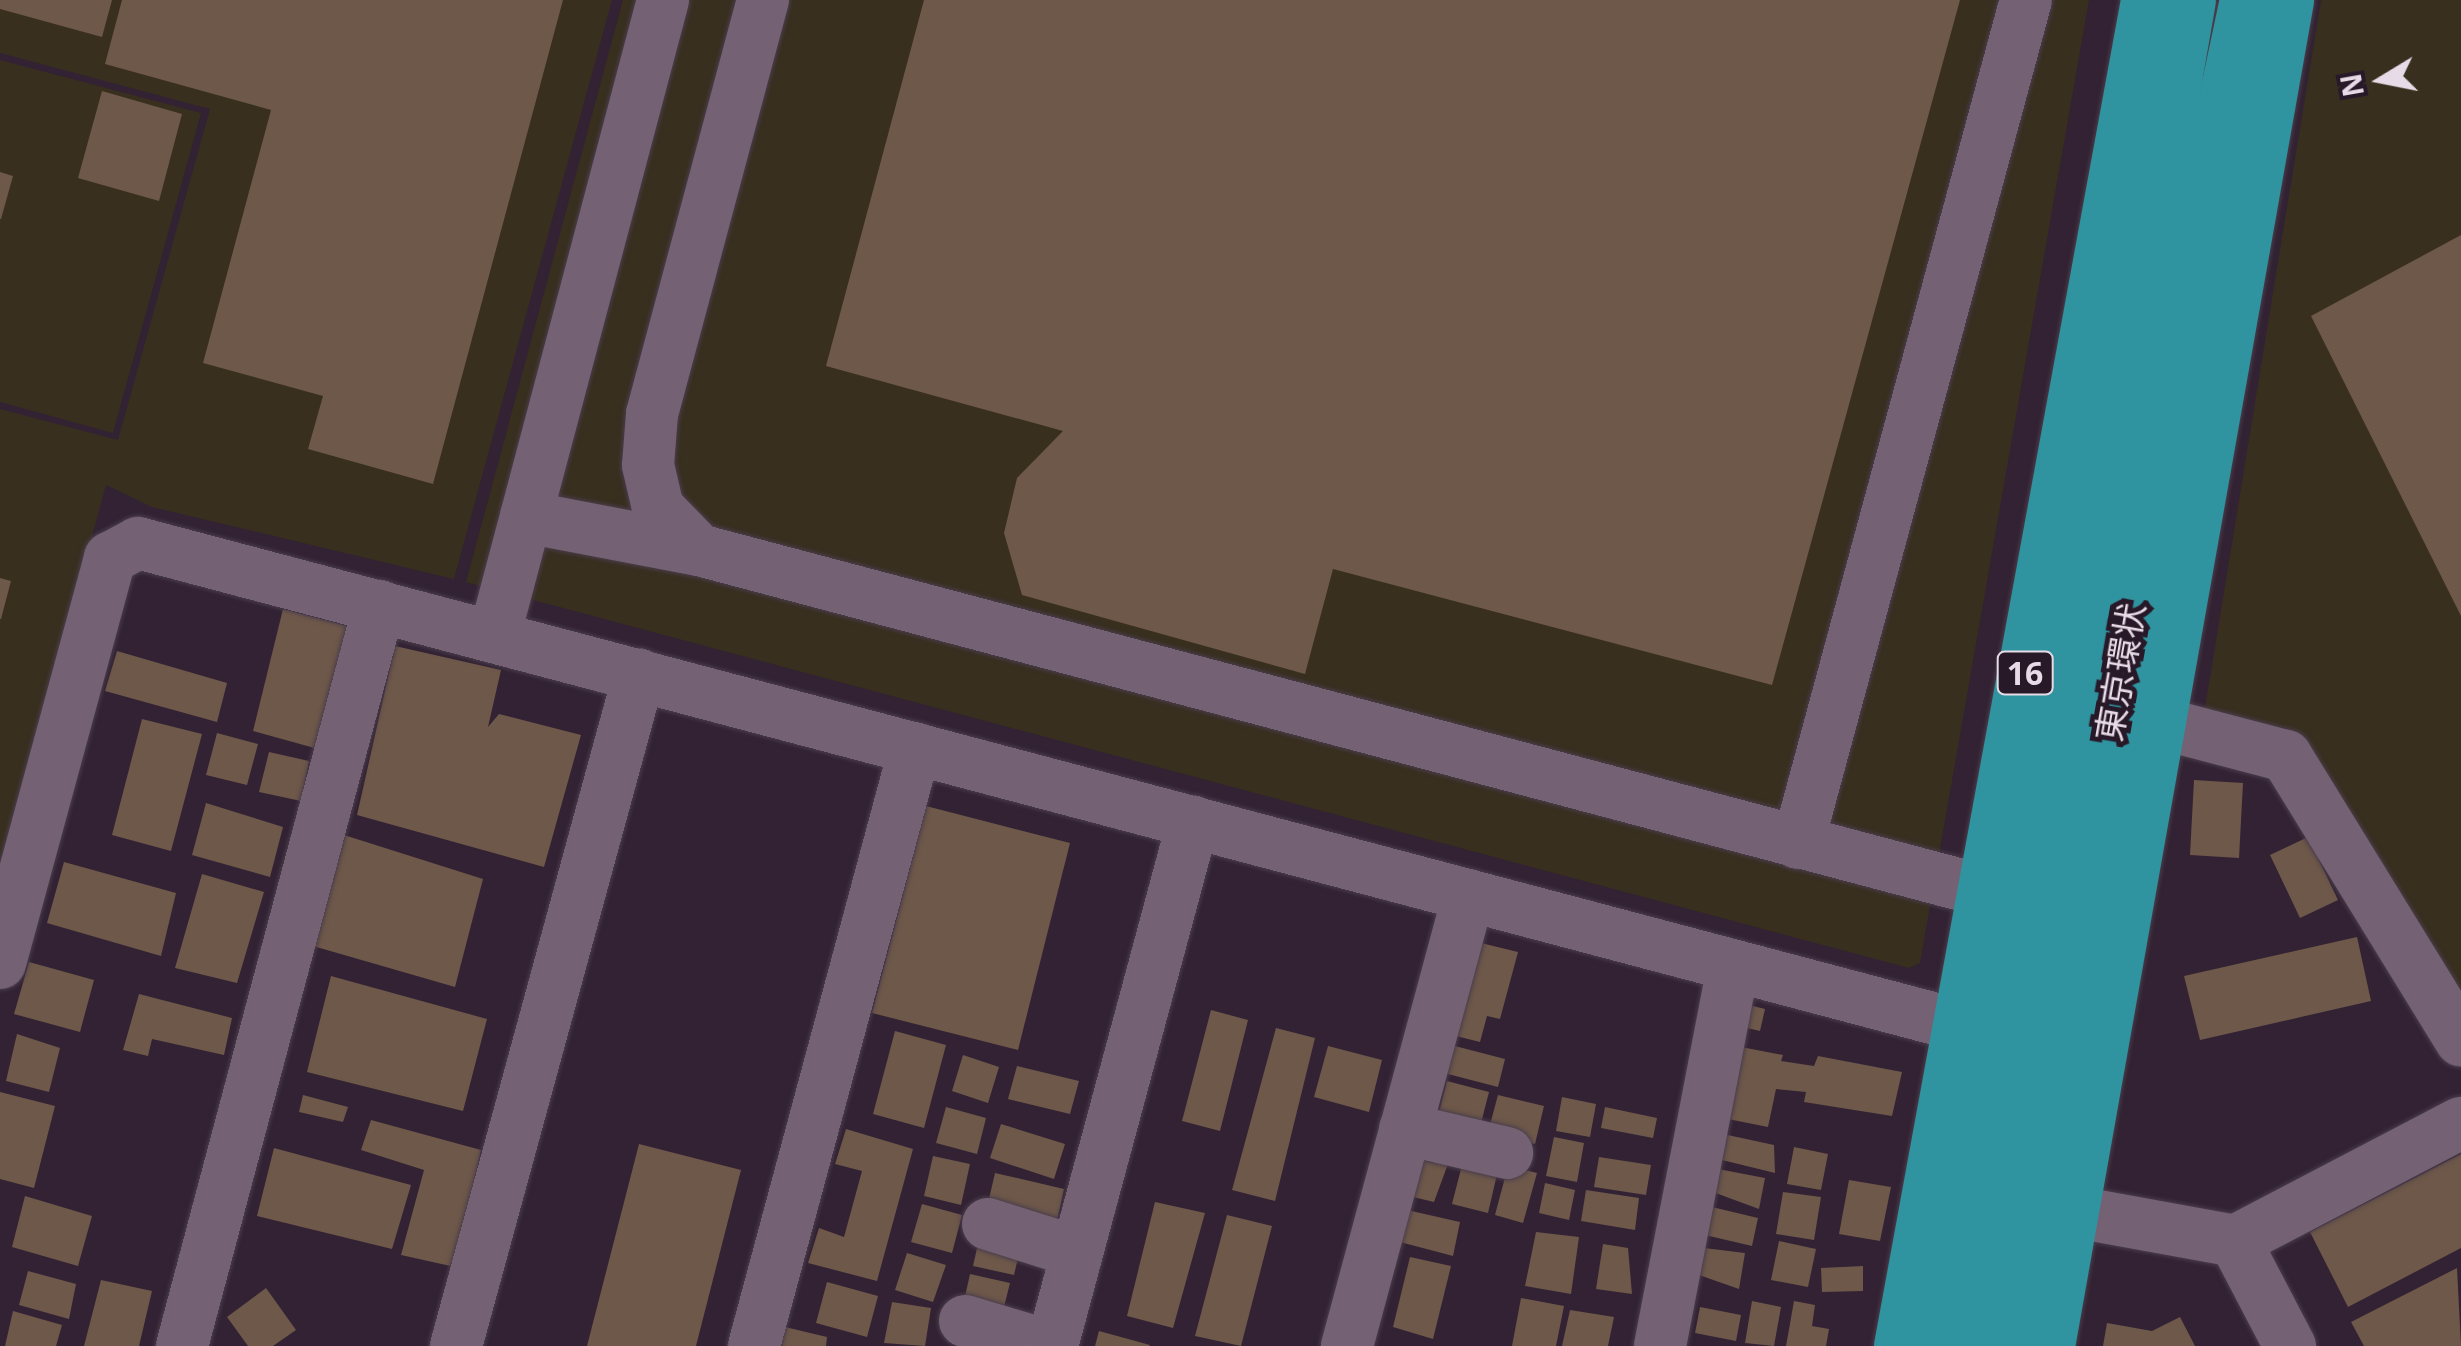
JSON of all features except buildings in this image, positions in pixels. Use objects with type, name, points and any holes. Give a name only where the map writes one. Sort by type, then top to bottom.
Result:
[{"type":"highway","name":"16","points":[[1901,1346],[2148,0]]},
{"type":"highway","name":"東京環状","points":[[2004,1346],[2023,1100],[2188,0]]},
{"type":"highway","name":"東京環状","points":[[1953,1346],[2023,1100],[2247,0]]},
{"type":"highway","points":[[2047,1346],[2076,1212],[2286,0]]},
{"type":"street","points":[[494,637],[663,0]]},
{"type":"street","points":[[699,550],[658,508],[648,465],[652,414],[763,0]]},
{"type":"street","points":[[1798,843],[2026,0]]},
{"type":"street","points":[[526,517],[699,550],[1984,892]]},
{"type":"street","points":[[0,962],[117,549],[138,543],[1958,1025]]},
{"type":"street","points":[[182,1346],[379,606]]},
{"type":"street","points":[[456,1346],[639,675]]},
{"type":"street","points":[[2160,723],[2286,756],[2461,1040]]},
{"type":"street","points":[[754,1346],[915,748]]},
{"type":"street","points":[[965,1321],[1050,1346],[1193,822]]},
{"type":"street","points":[[1347,1346],[1469,895]]},
{"type":"street","points":[[1660,1346],[1734,966]]},
{"type":"street","points":[[2076,1212],[2235,1241],[2461,1123]]},
{"type":"street","points":[[1405,1129],[1507,1153]]},
{"type":"street","points":[[988,1224],[1077,1252]]},
{"type":"street","points":[[2235,1241],[2290,1346]]},
{"type":"shaded area","points":[[0,0],[612,0],[454,579],[152,507],[106,485],[0,875],[0,409],[118,440],[210,109],[0,53]]},
{"type":"shaded area","points":[[623,0],[2089,0],[1920,963],[1909,968],[466,582]]},
{"type":"shaded area","points":[[2321,0],[2461,0],[2461,1006],[2295,731],[2204,714]]},
{"type":"shaded area","points":[[0,60],[201,113],[113,433],[0,402]]}]
